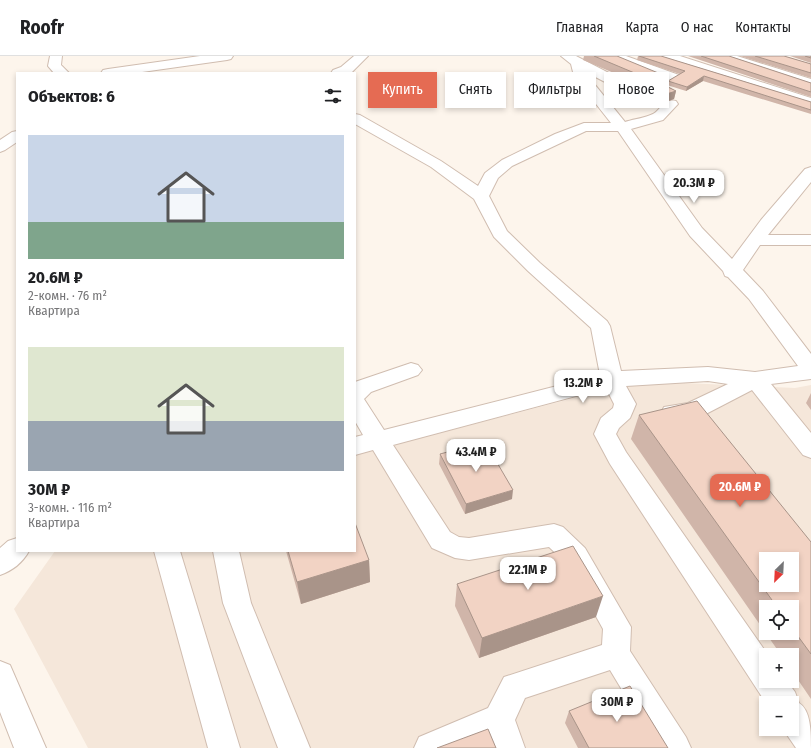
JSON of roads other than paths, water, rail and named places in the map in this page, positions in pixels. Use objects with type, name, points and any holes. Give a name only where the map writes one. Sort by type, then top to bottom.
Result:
[{"type":"street","points":[[56,56],[54,66],[61,72]]},
{"type":"street","points":[[115,72],[227,56]]},
{"type":"street","points":[[341,72],[346,70],[362,56]]},
{"type":"street","points":[[614,56],[674,78]]},
{"type":"street","points":[[667,56],[811,102]]},
{"type":"street","points":[[724,56],[811,83]]},
{"type":"street","points":[[572,59],[604,76]]},
{"type":"street","points":[[362,441],[612,379],[708,374],[754,379],[811,370],[756,295],[732,272],[696,232],[622,127],[581,76],[572,59]]},
{"type":"street","points":[[481,196],[491,176],[507,163],[560,137],[584,127],[622,127],[658,117],[671,104]]},
{"type":"street","points":[[356,119],[436,164],[481,196],[500,234],[534,267],[600,326],[612,379],[625,404],[622,412],[636,416]]},
{"type":"street","points":[[0,147],[16,137]]},
{"type":"street","points":[[732,272],[766,224],[811,172]]},
{"type":"street","points":[[755,240],[811,240]]},
{"type":"street","points":[[356,394],[363,387],[411,370]]},
{"type":"street","points":[[754,379],[692,411],[636,416],[609,424],[605,434],[618,458],[759,667]]},
{"type":"street","points":[[754,379],[811,449]]},
{"type":"street","points":[[356,408],[362,441],[440,540],[455,547],[469,549],[554,535],[576,556],[617,627],[616,654],[675,748]]},
{"type":"street","points":[[0,564],[16,550]]},
{"type":"street","points":[[167,552],[224,748]]},
{"type":"street","points":[[226,552],[237,603],[294,748]]},
{"type":"street","points":[[430,748],[499,719],[515,688],[616,654]]},
{"type":"street","points":[[0,675],[30,748]]},
{"type":"street","points":[[499,719],[509,748]]},
{"type":"street","points":[[799,725],[811,743]]}]
